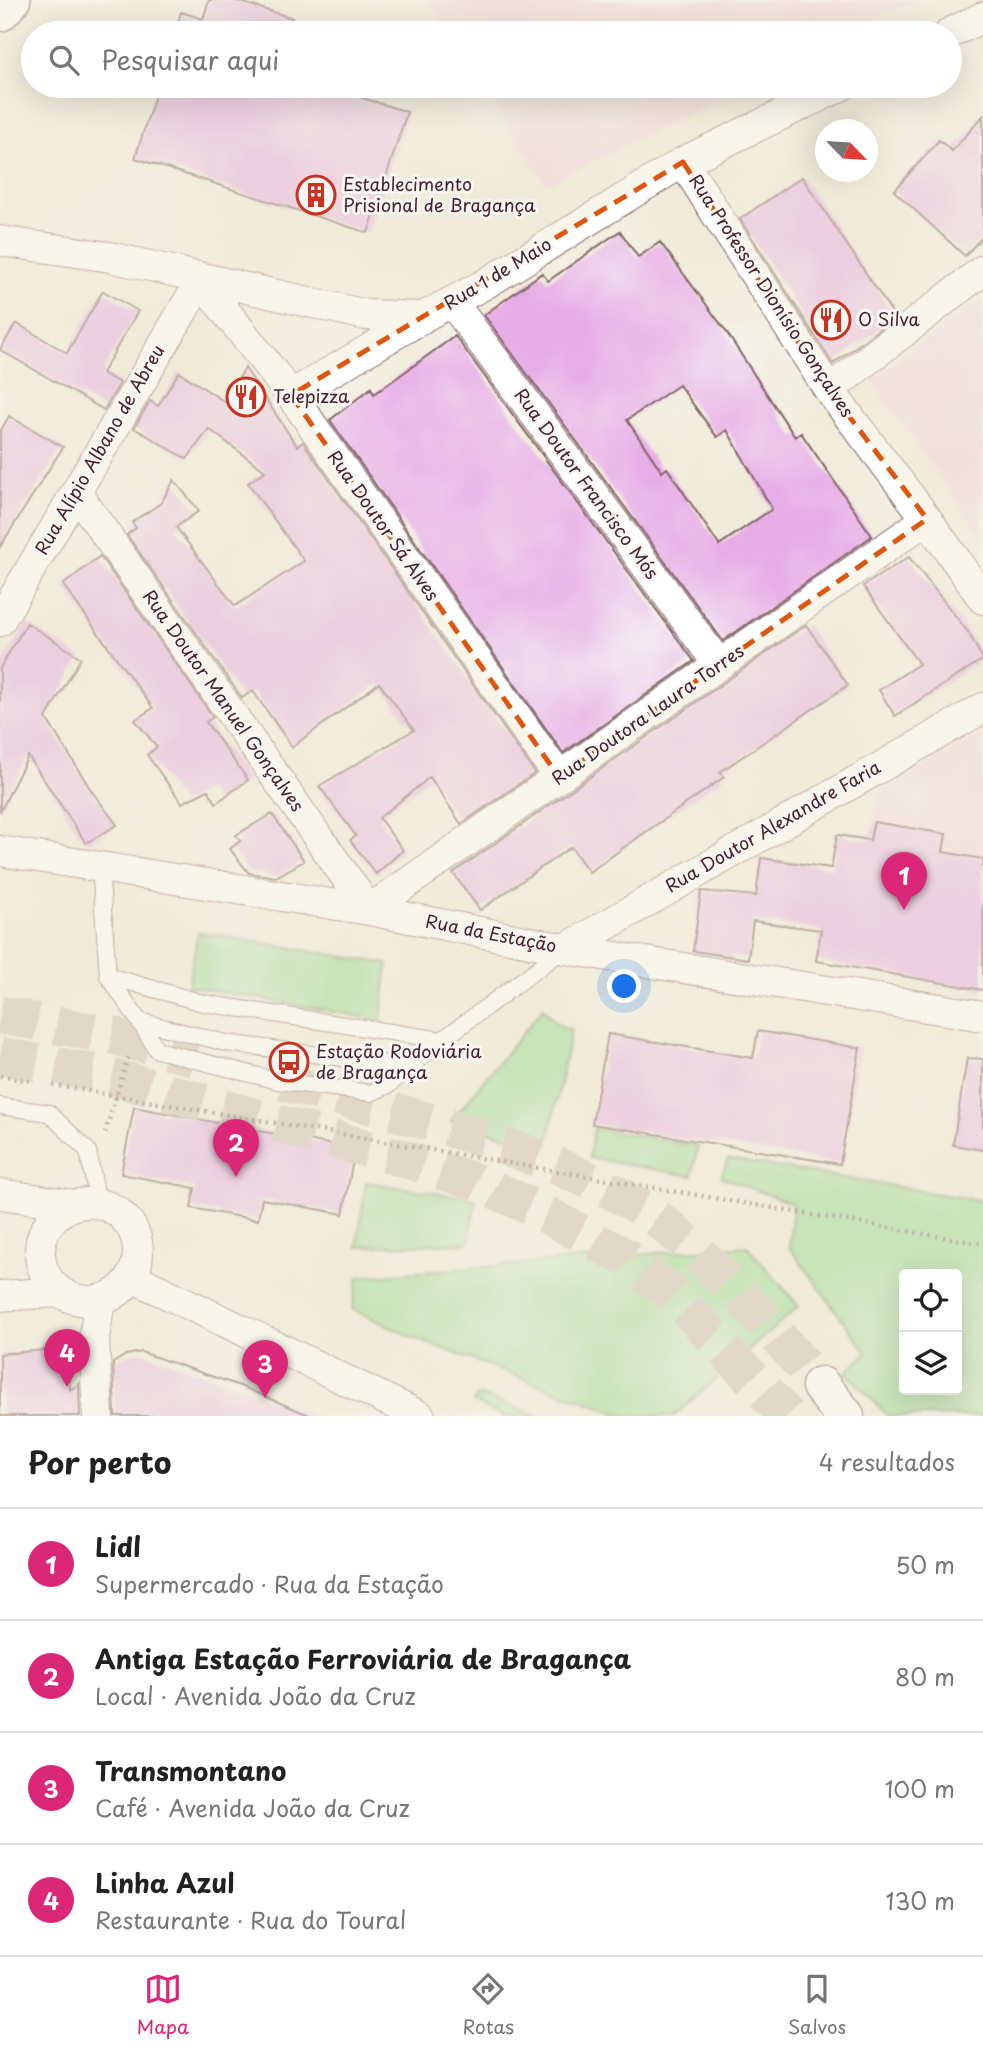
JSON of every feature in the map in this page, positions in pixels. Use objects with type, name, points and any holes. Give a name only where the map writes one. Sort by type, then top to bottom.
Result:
[{"type":"main road","points":[[0,12],[11,0]]},
{"type":"main road","points":[[821,1386],[845,1416]]},
{"type":"street","points":[[962,27],[983,17]]},
{"type":"street","name":"Rua 1 de Maio","points":[[0,241],[97,255],[366,315],[423,317],[453,303],[683,162],[816,98]]},
{"type":"street","name":"Rua Professor Dionísio Gonçalves","points":[[683,162],[829,390],[927,519],[983,599]]},
{"type":"street","points":[[829,390],[983,270]]},
{"type":"street","name":"Rua Doutor Sá Alves","points":[[201,280],[291,395],[559,777]]},
{"type":"street","name":"Rua Alípio Albano de Abreu","points":[[0,621],[201,280]]},
{"type":"street","name":"Rua Doutor Francisco Mós","points":[[453,303],[719,665]]},
{"type":"street","points":[[291,395],[423,317]]},
{"type":"street","name":"Rua Doutor Manuel Gonçalves","points":[[76,492],[369,910]]},
{"type":"street","name":"Rua Doutora Laura Torres","points":[[369,910],[927,519]]},
{"type":"street","name":"Rua Doutor Alexandre Faria","points":[[565,949],[983,708]]},
{"type":"street","name":"Rua da Estação","points":[[0,851],[369,910],[565,949],[983,1016]]},
{"type":"street","points":[[0,1194],[113,1208],[125,1218],[134,1231],[138,1262],[124,1288],[100,1301],[79,1300],[60,1292],[0,1297]]},
{"type":"street","points":[[60,1292],[42,1267],[41,1244],[50,1222],[87,1204]]},
{"type":"street","points":[[132,1277],[413,1415]]},
{"type":"street","points":[[97,1416],[94,1338],[100,1301]]},
{"type":"street","points":[[821,1386],[856,1416]]},
{"type":"lane","points":[[100,867],[108,976],[157,1049],[278,1081],[371,1093],[390,1085],[442,1040],[565,949]]},
{"type":"lane","points":[[108,976],[203,1003],[442,1040]]},
{"type":"lane","points":[[139,1021],[226,1043],[414,1067]]},
{"type":"lane","points":[[0,1106],[49,1113],[88,1151],[91,1173],[87,1204]]},
{"type":"path","points":[[91,1173],[139,1021]]},
{"type":"path","points":[[0,1076],[39,1082]]},
{"type":"path","points":[[52,1084],[983,1244]]},
{"type":"highlighted area","points":[[683,162],[829,390],[927,519],[559,777],[291,395]]},
{"type":"shaded area","points":[[428,0],[916,0],[873,21],[441,21]]},
{"type":"shaded area","points":[[491,98],[720,98],[546,185]]},
{"type":"shaded area","points":[[983,298],[983,539],[871,379]]},
{"type":"shaded area","points":[[983,732],[983,990],[816,961],[837,835],[870,840],[879,793]]},
{"type":"green space","points":[[198,932],[388,964],[381,1020],[188,986]]},
{"type":"green space","points":[[543,1008],[557,1024],[571,1030],[547,1147],[451,1121]]},
{"type":"green space","points":[[594,1128],[698,1146],[692,1176],[589,1158]]},
{"type":"green space","points":[[728,1159],[983,1201],[983,1416],[888,1416],[846,1372],[867,1353],[789,1247],[793,1204],[721,1177]]},
{"type":"green space","points":[[366,1182],[476,1199],[469,1243],[357,1247]]},
{"type":"green space","points":[[747,1246],[799,1306],[674,1416],[625,1416],[416,1339],[352,1309],[358,1277]]},
{"type":"green space","points":[[479,1395],[538,1416],[503,1416],[473,1402]]},
{"type":"building","points":[[209,0],[234,0],[292,18],[291,21],[178,21],[181,12],[203,19]]},
{"type":"building","name":"Establecimento Prisional de Bragança","points":[[154,98],[363,98],[407,112],[368,233],[135,158]]},
{"type":"building","points":[[983,116],[983,236],[965,256],[894,191],[939,140],[952,151]]},
{"type":"building","points":[[802,177],[895,317],[833,364],[740,219]]},
{"type":"building","points":[[620,231],[638,257],[660,242],[725,330],[795,437],[801,433],[872,536],[723,641],[484,315],[542,273],[548,281]],"holes":[[[679,385],[717,437],[727,430],[772,509],[719,545],[667,468],[662,472],[627,420]]]},
{"type":"building","points":[[103,291],[138,311],[102,373],[120,383],[104,410],[0,350],[16,323],[67,353]]},
{"type":"building","points":[[455,336],[694,661],[563,753],[330,420],[371,388],[374,394]]},
{"type":"building","points":[[245,368],[297,446],[303,442],[535,773],[461,824],[430,777],[379,818],[403,850],[376,874],[350,840],[356,836],[319,786],[414,730],[379,683],[292,747],[253,691],[242,698],[127,535],[136,528],[132,522],[161,503],[174,480],[199,511],[176,527],[235,606],[304,561],[248,483],[265,471],[209,429],[187,459],[134,428],[150,401],[158,406],[179,372],[225,402]]},
{"type":"building","points":[[9,416],[63,447],[0,547],[0,432]]},
{"type":"building","points":[[100,556],[213,717],[206,722],[248,780],[216,803],[208,790],[182,803],[147,755],[157,747],[135,720],[153,708],[63,585]]},
{"type":"building","points":[[909,557],[968,632],[983,659],[895,716],[879,690],[919,664],[863,586]]},
{"type":"building","points":[[27,623],[81,658],[46,718],[91,790],[117,825],[86,843],[28,756],[0,812],[0,668]]},
{"type":"building","points":[[806,625],[848,685],[720,772],[724,777],[589,872],[571,847],[480,910],[453,873]]},
{"type":"building","points":[[272,814],[304,861],[276,877],[249,873],[230,849],[240,841],[236,835]]},
{"type":"building","points":[[874,822],[946,834],[943,852],[983,859],[983,990],[816,961],[821,930],[753,921],[748,959],[693,951],[701,891],[756,896],[761,858],[831,868],[837,835],[870,840]]},
{"type":"building","points":[[758,1031],[860,1048],[840,1164],[592,1124],[608,1034],[753,1058]]},
{"type":"building","points":[[967,1058],[983,1059],[983,1150],[953,1145]]},
{"type":"building","points":[[134,1107],[355,1149],[343,1214],[262,1199],[258,1220],[191,1208],[195,1188],[121,1174]]},
{"type":"building","points":[[67,1348],[70,1390],[79,1384],[80,1416],[0,1416],[0,1354]]},
{"type":"building","points":[[141,1352],[240,1386],[311,1416],[115,1416],[113,1363],[126,1355]]},
{"type":"tunnel","points":[[0,1015],[115,1036],[195,1058]]},
{"type":"tunnel","points":[[0,1056],[102,1074],[408,1160],[479,1183],[530,1206],[627,1258],[673,1294],[787,1416]]},
{"type":"tunnel","points":[[283,1082],[399,1113],[514,1149],[588,1180],[633,1203],[658,1219],[702,1257],[743,1298],[821,1386]]},
{"type":"place","name":"Establecimento Prisional de Bragança","points":[[316,195]]},
{"type":"place","name":"O Silva","points":[[831,320]]},
{"type":"place","name":"Telepizza","points":[[246,397]]},
{"type":"place","name":"Lidl","points":[[904,910]]},
{"type":"place","name":"Estação Rodoviária de Bragança","points":[[289,1062]]},
{"type":"place","name":"Antiga Estação Ferroviária de Bragança","points":[[236,1177]]},
{"type":"place","name":"Linha Azul","points":[[67,1387]]},
{"type":"place","name":"Transmontano","points":[[265,1398]]}]
